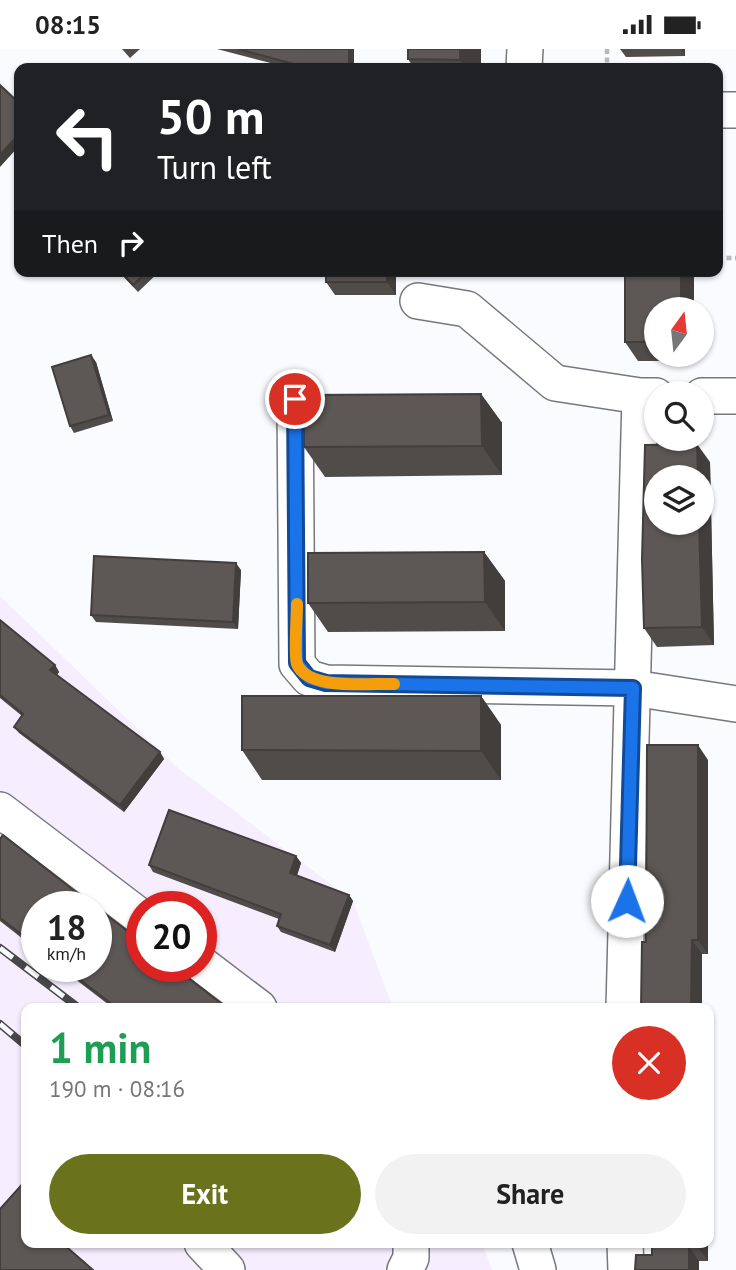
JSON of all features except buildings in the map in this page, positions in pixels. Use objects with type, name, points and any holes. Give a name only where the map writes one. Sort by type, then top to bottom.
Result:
[{"type":"lane","points":[[418,301],[467,309],[555,383],[644,395]]},
{"type":"lane","points":[[714,396],[736,396]]},
{"type":"lane","points":[[295,399],[297,663],[309,678],[326,683],[633,688],[736,704]]},
{"type":"lane","points":[[624,1003],[633,688],[645,451]]},
{"type":"lane","points":[[0,810],[126,906]]},
{"type":"lane","points":[[217,976],[252,1003]]},
{"type":"lane","points":[[207,1248],[227,1270]]},
{"type":"lane","points":[[405,1270],[411,1258],[411,1248]]},
{"type":"lane","points":[[531,1248],[538,1270]]},
{"type":"lane","points":[[625,1248],[626,1270]]},
{"type":"shaded area","points":[[0,596],[179,769],[353,901],[391,1003],[21,1003],[21,1248],[484,1248],[492,1270],[0,1270]]},
{"type":"railway","points":[[0,948],[72,1003]]},
{"type":"railway","points":[[0,1024],[21,1042]]},
{"type":"slow traffic","points":[[297,604],[297,663],[309,678],[326,683],[394,684]]},
{"type":"route","points":[[295,399],[297,663],[309,678],[326,683],[633,688],[627,901]]}]
